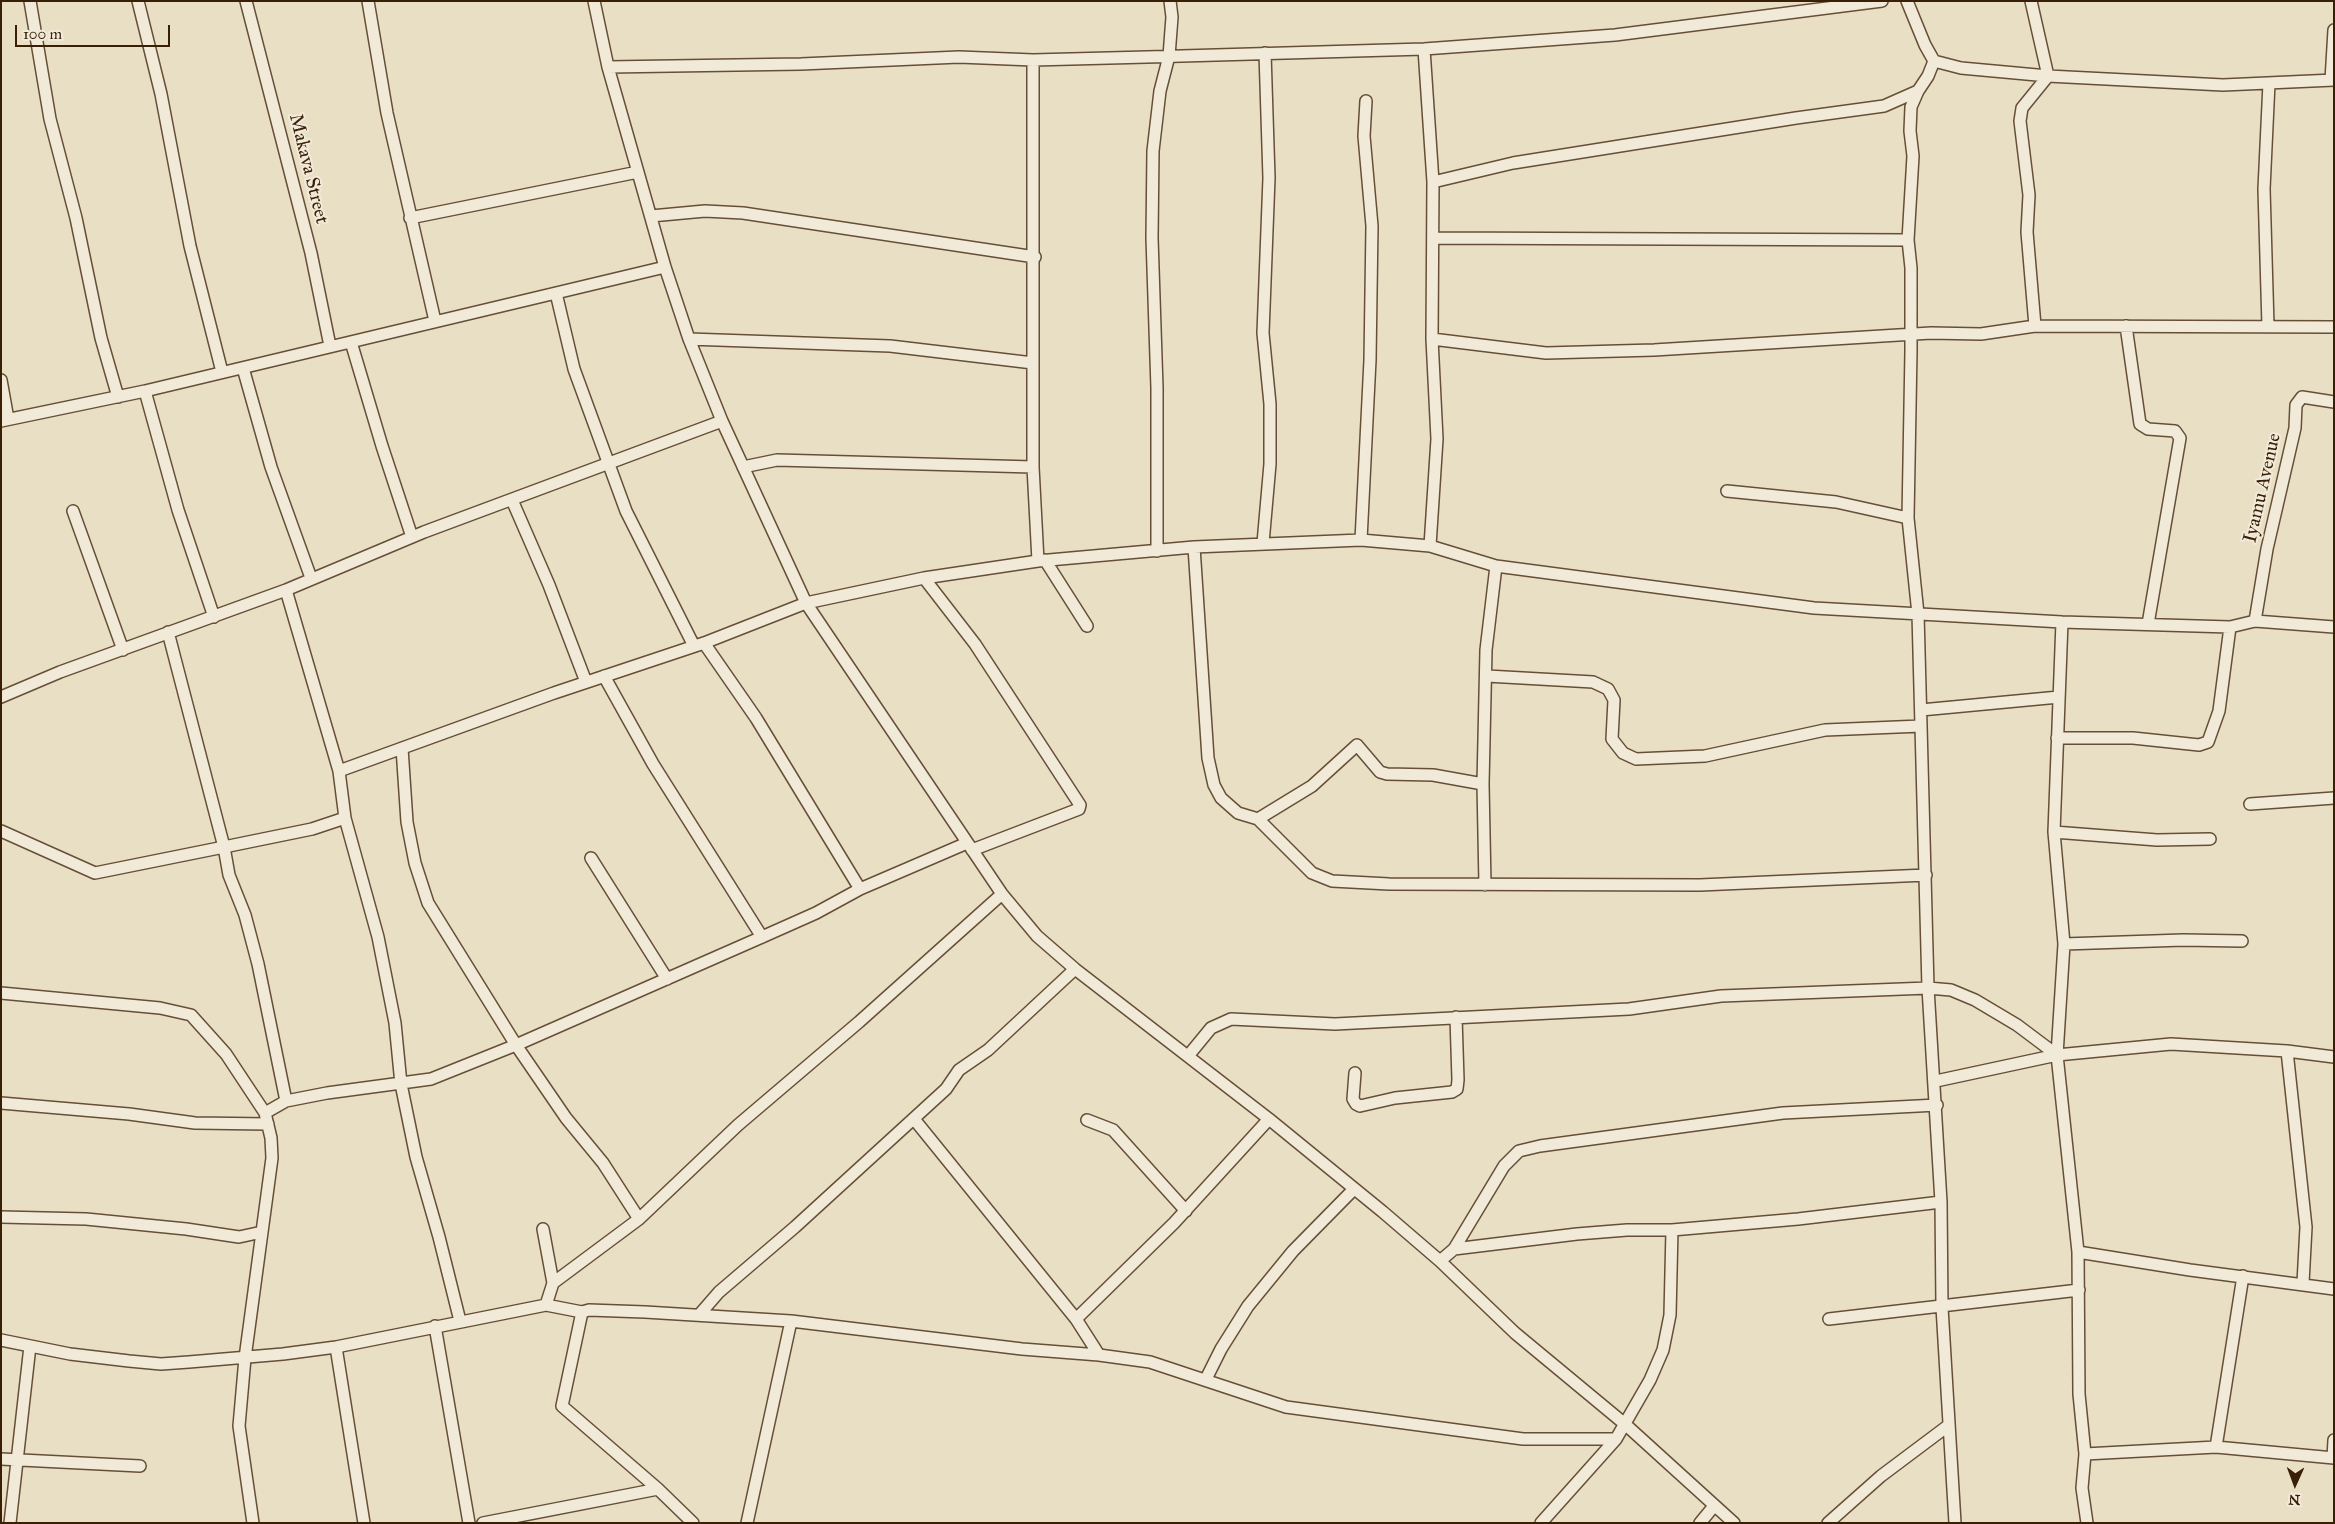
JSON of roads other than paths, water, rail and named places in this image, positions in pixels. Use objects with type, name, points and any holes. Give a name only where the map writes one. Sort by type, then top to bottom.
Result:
[{"type":"street","points":[[30,1],[50,119],[76,218],[101,338],[118,397]]},
{"type":"street","points":[[138,1],[161,94],[190,246],[222,372]]},
{"type":"street","name":"Makava Street","points":[[246,1],[311,252],[330,346]]},
{"type":"street","points":[[368,1],[387,113],[434,321]]},
{"type":"street","points":[[594,1],[608,67],[665,267],[689,338],[722,421],[806,603],[1002,894],[1037,936],[1075,969],[1269,1119],[1354,1188],[1440,1261],[1515,1333],[1626,1425],[1734,1523]]},
{"type":"street","points":[[1157,551],[1157,388],[1152,238],[1153,151],[1160,91],[1169,56],[1172,17],[1170,1]]},
{"type":"street","points":[[608,67],[801,64],[958,57],[1033,60],[1424,48],[1615,35],[1882,1]]},
{"type":"street","points":[[1907,1],[1925,45],[1934,61],[1961,68],[2048,76],[2223,85],[2332,80],[2334,30]]},
{"type":"street","points":[[2031,1],[2048,76]]},
{"type":"street","points":[[1424,48],[1433,182],[1432,339],[1437,440],[1430,546]]},
{"type":"street","points":[[1263,543],[1270,464],[1270,404],[1263,333],[1269,178],[1265,53]]},
{"type":"street","points":[[1033,60],[1035,256],[1033,466],[1042,560],[1087,626]]},
{"type":"street","points":[[1934,61],[1911,107],[1910,131],[1913,156],[1908,240],[1911,268],[1908,518],[1918,614],[1928,988],[1936,1081],[1941,1202],[1942,1307],[1955,1523]]},
{"type":"street","points":[[2035,326],[2027,232],[2030,195],[2020,121],[2022,108],[2048,76]]},
{"type":"street","points":[[2268,326],[2264,189],[2269,83]]},
{"type":"street","points":[[1433,182],[1513,163],[1796,118],[1884,106],[1918,90]]},
{"type":"street","points":[[1361,540],[1370,360],[1372,226],[1364,136],[1366,101]]},
{"type":"street","points":[[410,218],[638,172]]},
{"type":"street","points":[[651,216],[704,210],[743,213],[1035,256]]},
{"type":"street","points":[[1433,238],[1908,240]]},
{"type":"street","points":[[1,380],[5,420],[42,414],[665,267]]},
{"type":"street","points":[[556,294],[574,369],[626,511],[699,644],[756,718],[860,889]]},
{"type":"street","points":[[1432,339],[1546,353],[1654,350],[1911,334],[1981,334],[2035,326],[2334,327]]},
{"type":"street","points":[[2126,326],[2140,424],[2148,429],[2175,431],[2180,438],[2148,624]]},
{"type":"street","points":[[689,338],[890,346],[1033,363]]},
{"type":"street","points":[[351,342],[412,537]]},
{"type":"street","points":[[243,368],[271,467],[311,578]]},
{"type":"street","points":[[145,391],[178,510],[214,617]]},
{"type":"street","name":"Iyamu Avenue","points":[[2255,621],[2267,549],[2295,428],[2296,405],[2302,398],[2334,402]]},
{"type":"street","points":[[1,697],[60,672],[286,590],[412,537],[722,421]]},
{"type":"street","points":[[744,467],[777,460],[1033,466]]},
{"type":"street","points":[[1727,491],[1836,502],[1908,518]]},
{"type":"street","points":[[512,500],[549,585],[586,682]]},
{"type":"street","points":[[73,510],[123,650]]},
{"type":"street","points":[[339,771],[586,682],[699,644],[806,603],[924,578],[1042,560],[1194,547],[1361,540],[1430,546],[1496,566],[1814,608],[2062,622],[2230,627],[2255,621],[2334,626]]},
{"type":"street","points":[[1194,547],[1208,758],[1214,785],[1221,798],[1238,813],[1258,819],[1312,873],[1332,881],[1485,885],[1700,885],[1926,876]]},
{"type":"street","points":[[1485,885],[1483,784],[1487,676],[1486,650],[1496,566]]},
{"type":"street","points":[[1,1102],[129,1114],[195,1124],[266,1119],[286,1100],[327,1092],[431,1079],[516,1045],[762,937],[816,913],[860,889],[969,847],[1079,809],[1080,805],[975,644],[924,578]]},
{"type":"street","points":[[286,590],[339,771],[345,818],[378,937],[395,1023],[401,1084],[416,1157],[460,1321]]},
{"type":"street","points":[[2062,622],[2054,832],[2064,944],[2057,1055],[2078,1252],[2079,1394],[2085,1454],[2082,1488],[2086,1523]]},
{"type":"street","points":[[2057,738],[2133,738],[2199,745],[2208,742],[2219,711],[2230,627]]},
{"type":"street","points":[[168,632],[224,847],[229,875],[245,915],[258,964],[286,1100]]},
{"type":"street","points":[[604,676],[653,764],[762,937]]},
{"type":"street","points":[[1487,676],[1593,682],[1608,689],[1614,700],[1612,739],[1623,753],[1636,759],[1705,756],[1825,730],[1922,726]]},
{"type":"street","points":[[1921,710],[2059,697]]},
{"type":"street","points":[[1258,819],[1312,786],[1357,745],[1380,772],[1387,774],[1433,775],[1483,784]]},
{"type":"street","points":[[402,748],[406,822],[415,863],[428,903],[516,1045],[566,1118],[603,1163],[639,1219]]},
{"type":"street","points":[[2250,804],[2334,798]]},
{"type":"street","points":[[1,830],[94,873],[312,829],[345,818]]},
{"type":"street","points":[[2054,832],[2157,840],[2210,839]]},
{"type":"street","points":[[591,858],[667,979]]},
{"type":"street","points":[[546,1305],[554,1284],[639,1219],[738,1125],[859,1022],[1002,894]]},
{"type":"street","points":[[2064,944],[2183,940],[2242,941]]},
{"type":"street","points":[[699,1315],[719,1292],[946,1089],[959,1070],[988,1050],[1075,969]]},
{"type":"street","points":[[1188,1056],[1211,1028],[1230,1019],[1335,1024],[1629,1009],[1721,996],[1928,988],[1951,990],[1975,1000],[2017,1025],[2057,1055]]},
{"type":"street","points":[[1,993],[160,1008],[191,1015],[226,1054],[266,1119],[272,1158],[245,1358],[239,1426],[253,1523]]},
{"type":"street","points":[[1355,1073],[1353,1099],[1360,1106],[1395,1098],[1452,1092],[1457,1089],[1458,1080],[1456,1017]]},
{"type":"street","points":[[1936,1081],[2057,1055],[2171,1044],[2287,1051],[2333,1056],[2334,1052]]},
{"type":"street","points":[[2287,1051],[2306,1227],[2303,1283]]},
{"type":"street","points":[[1440,1261],[1454,1249],[1504,1166],[1519,1151],[1540,1146],[1783,1113],[1937,1105]]},
{"type":"street","points":[[914,1119],[1076,1319],[1099,1355]]},
{"type":"street","points":[[1076,1319],[1186,1211],[1269,1119]]},
{"type":"street","points":[[1087,1120],[1113,1130],[1186,1211]]},
{"type":"street","points":[[1206,1379],[1221,1349],[1248,1306],[1293,1251],[1354,1188]]},
{"type":"street","points":[[1454,1249],[1577,1234],[1627,1230],[1672,1230],[1798,1219],[1941,1202]]},
{"type":"street","points":[[1,1217],[86,1219],[186,1229],[239,1237],[262,1232]]},
{"type":"street","points":[[543,1229],[554,1284]]},
{"type":"street","points":[[1541,1523],[1616,1439],[1626,1425],[1663,1350],[1670,1314],[1672,1230]]},
{"type":"street","points":[[2078,1252],[2334,1288]]},
{"type":"street","points":[[2216,1447],[2243,1276]]},
{"type":"street","points":[[1829,1319],[2079,1290]]},
{"type":"street","points":[[1,1340],[70,1354],[161,1364],[245,1358],[336,1347],[546,1305],[582,1312],[589,1310],[792,1321],[1022,1349],[1099,1355],[1150,1362],[1286,1407],[1523,1439],[1616,1439]]},
{"type":"street","points":[[582,1312],[562,1406],[658,1489],[693,1523]]},
{"type":"street","points":[[747,1523],[792,1321]]},
{"type":"street","points":[[435,1326],[469,1523]]},
{"type":"street","points":[[10,1523],[30,1346]]},
{"type":"street","points":[[336,1347],[364,1523]]},
{"type":"street","points":[[1828,1523],[1882,1476],[1949,1425]]},
{"type":"street","points":[[2085,1454],[2216,1447],[2333,1458],[2334,1440]]},
{"type":"street","points":[[1,1458],[140,1466]]},
{"type":"street","points":[[483,1523],[658,1489]]},
{"type":"street","points":[[1700,1523],[1714,1506]]}]
